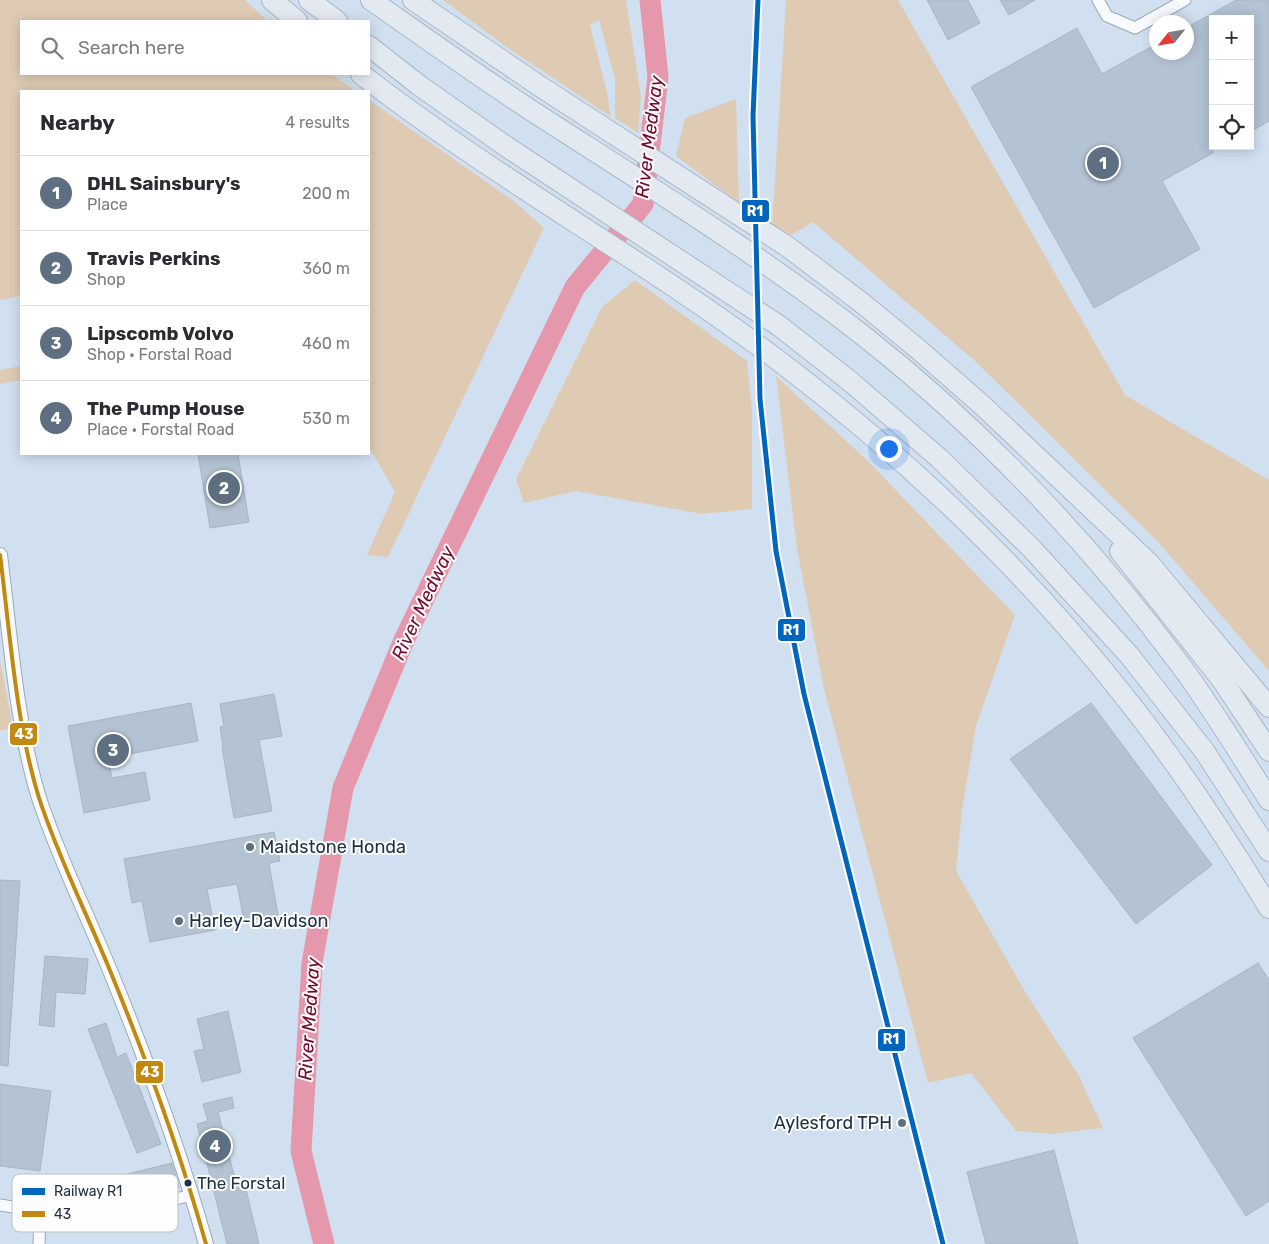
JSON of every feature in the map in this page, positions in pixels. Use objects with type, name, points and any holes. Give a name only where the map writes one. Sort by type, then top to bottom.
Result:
[{"type":"highway","points":[[272,0],[296,20]]},
{"type":"highway","points":[[309,0],[335,20]]},
{"type":"highway","points":[[371,0],[529,109],[687,210],[787,278],[867,339],[940,401],[985,442],[1054,514],[1126,596],[1183,669],[1269,800]]},
{"type":"highway","points":[[413,0],[541,87],[788,248],[862,303],[918,349],[1020,441],[1149,563],[1269,707]]},
{"type":"highway","points":[[370,47],[420,86],[507,148],[725,288],[778,325],[851,382],[940,459],[1032,549],[1129,655],[1205,752],[1269,851]]},
{"type":"highway","points":[[362,75],[494,168],[733,327],[780,362],[902,461],[1023,580],[1128,700],[1189,784],[1269,908]]},
{"type":"highway","points":[[1020,441],[1095,520],[1168,609],[1222,680],[1269,751]]},
{"type":"highway","points":[[1247,872],[1269,913]]},
{"type":"street","points":[[1098,0],[1107,16],[1135,28],[1185,0]]},
{"type":"street","points":[[0,555],[24,740],[39,797],[72,886],[111,973],[192,1195],[206,1244]]},
{"type":"street","points":[[178,1198],[192,1195]]},
{"type":"shaded area","points":[[0,0],[245,0],[267,20],[20,20],[20,75],[332,75],[355,90],[20,90],[20,296],[0,300]]},
{"type":"shaded area","points":[[443,0],[626,0],[641,96],[638,133],[615,118],[615,79],[599,20],[590,25],[607,92],[611,117],[508,48]]},
{"type":"shaded area","points":[[786,0],[898,0],[1125,395],[1269,480],[1269,671],[1159,543],[976,362],[813,222],[788,237],[772,226]]},
{"type":"shaded area","points":[[736,99],[739,203],[676,156],[685,118]]},
{"type":"shaded area","points":[[370,101],[514,201],[544,228],[388,557],[367,555],[395,492],[370,449]]},
{"type":"shaded area","points":[[635,280],[747,361],[752,409],[752,509],[702,514],[576,491],[524,503],[516,479],[602,307]]},
{"type":"shaded area","points":[[20,366],[20,380],[0,384],[0,370]]},
{"type":"shaded area","points":[[776,376],[870,463],[1015,615],[976,726],[962,811],[956,871],[1027,995],[1079,1076],[1103,1128],[1052,1134],[1016,1131],[971,1073],[928,1083],[824,689],[797,549]]},
{"type":"shaded area","points":[[0,660],[13,728],[0,731]]},
{"type":"building","points":[[927,0],[968,0],[980,23],[948,40]]},
{"type":"building","points":[[1000,0],[1035,0],[1009,15]]},
{"type":"building","points":[[1236,0],[1269,0],[1269,121],[1254,130],[1254,15],[1209,15]]},
{"type":"building","points":[[1209,15],[1209,150],[1213,150],[1213,153],[1162,181],[1200,249],[1094,308],[971,87],[1077,28],[1102,74],[1149,48],[1149,60],[1194,60],[1194,24]]},
{"type":"building","points":[[198,455],[238,455],[249,522],[210,528]]},
{"type":"building","points":[[274,694],[282,736],[259,740],[272,811],[234,818],[222,748],[220,727],[224,726],[220,704]]},
{"type":"building","points":[[191,703],[198,741],[108,758],[112,778],[145,772],[150,800],[84,813],[68,726]]},
{"type":"building","points":[[1091,703],[1212,865],[1136,924],[1010,759]]},
{"type":"building","points":[[274,832],[280,861],[269,863],[278,915],[244,921],[237,884],[207,889],[215,930],[150,942],[142,901],[132,903],[124,859]]},
{"type":"building","points":[[0,880],[20,881],[8,1066],[0,1065]]},
{"type":"building","points":[[45,956],[88,959],[85,994],[56,992],[54,1027],[39,1025]]},
{"type":"building","points":[[1258,963],[1269,980],[1269,1201],[1246,1216],[1133,1038]]},
{"type":"building","points":[[228,1011],[241,1072],[202,1082],[194,1051],[204,1049],[197,1019]]},
{"type":"building","points":[[106,1023],[117,1057],[126,1053],[161,1144],[137,1153],[88,1029]]},
{"type":"building","points":[[0,1084],[51,1091],[40,1171],[0,1166]]},
{"type":"building","points":[[232,1097],[234,1108],[218,1112],[236,1183],[244,1181],[259,1244],[227,1244],[197,1124],[208,1121],[203,1104]]},
{"type":"building","points":[[1054,1150],[1078,1244],[986,1244],[967,1172]]},
{"type":"building","points":[[172,1163],[175,1174],[127,1174]]},
{"type":"waterway","name":"River Medway","points":[[324,1244],[301,1151],[312,963],[343,788],[404,640],[575,287],[643,204],[658,77],[650,0]]},
{"type":"rail line","name":"R1","points":[[758,0],[753,116],[760,399],[776,551],[804,694],[943,1244]]},
{"type":"transit line","name":"43","points":[[0,555],[19,709],[31,770],[39,798],[55,843],[111,973],[150,1073],[174,1141],[206,1244]]},
{"type":"place","name":"DHL Sainsbury's","points":[[1103,163]]},
{"type":"place","name":"Travis Perkins","points":[[224,488]]},
{"type":"place","name":"Lipscomb Volvo","points":[[113,750]]},
{"type":"place","name":"Maidstone Honda","points":[[250,847]]},
{"type":"place","name":"Harley-Davidson","points":[[179,921]]},
{"type":"place","name":"Aylesford TPH","points":[[902,1123]]},
{"type":"place","name":"The Pump House","points":[[215,1146]]},
{"type":"place","name":"The Forstal","points":[[188,1183]]}]
